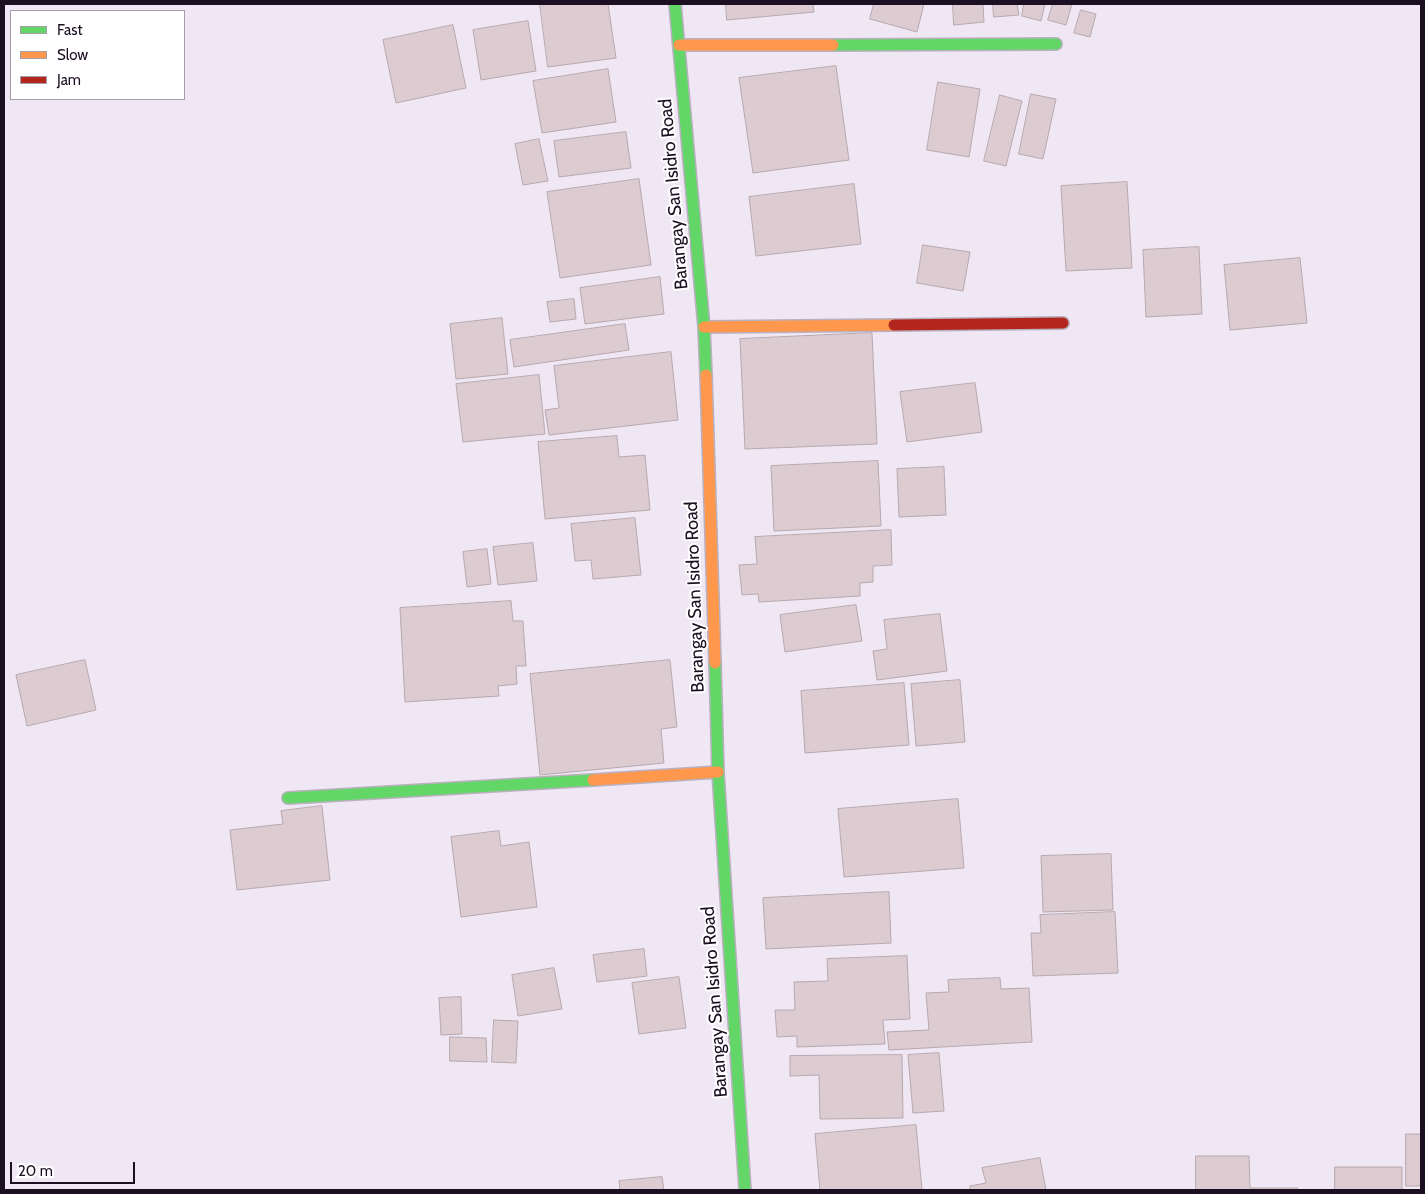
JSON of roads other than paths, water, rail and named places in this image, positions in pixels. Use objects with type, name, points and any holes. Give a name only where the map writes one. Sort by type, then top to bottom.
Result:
[{"type":"street","name":"Barangay San Isidro Road","points":[[675,4],[704,327],[718,772],[745,1190]]},
{"type":"street","points":[[679,45],[1056,44]]},
{"type":"street","points":[[704,327],[1063,323]]},
{"type":"street","points":[[288,798],[718,772]]}]
